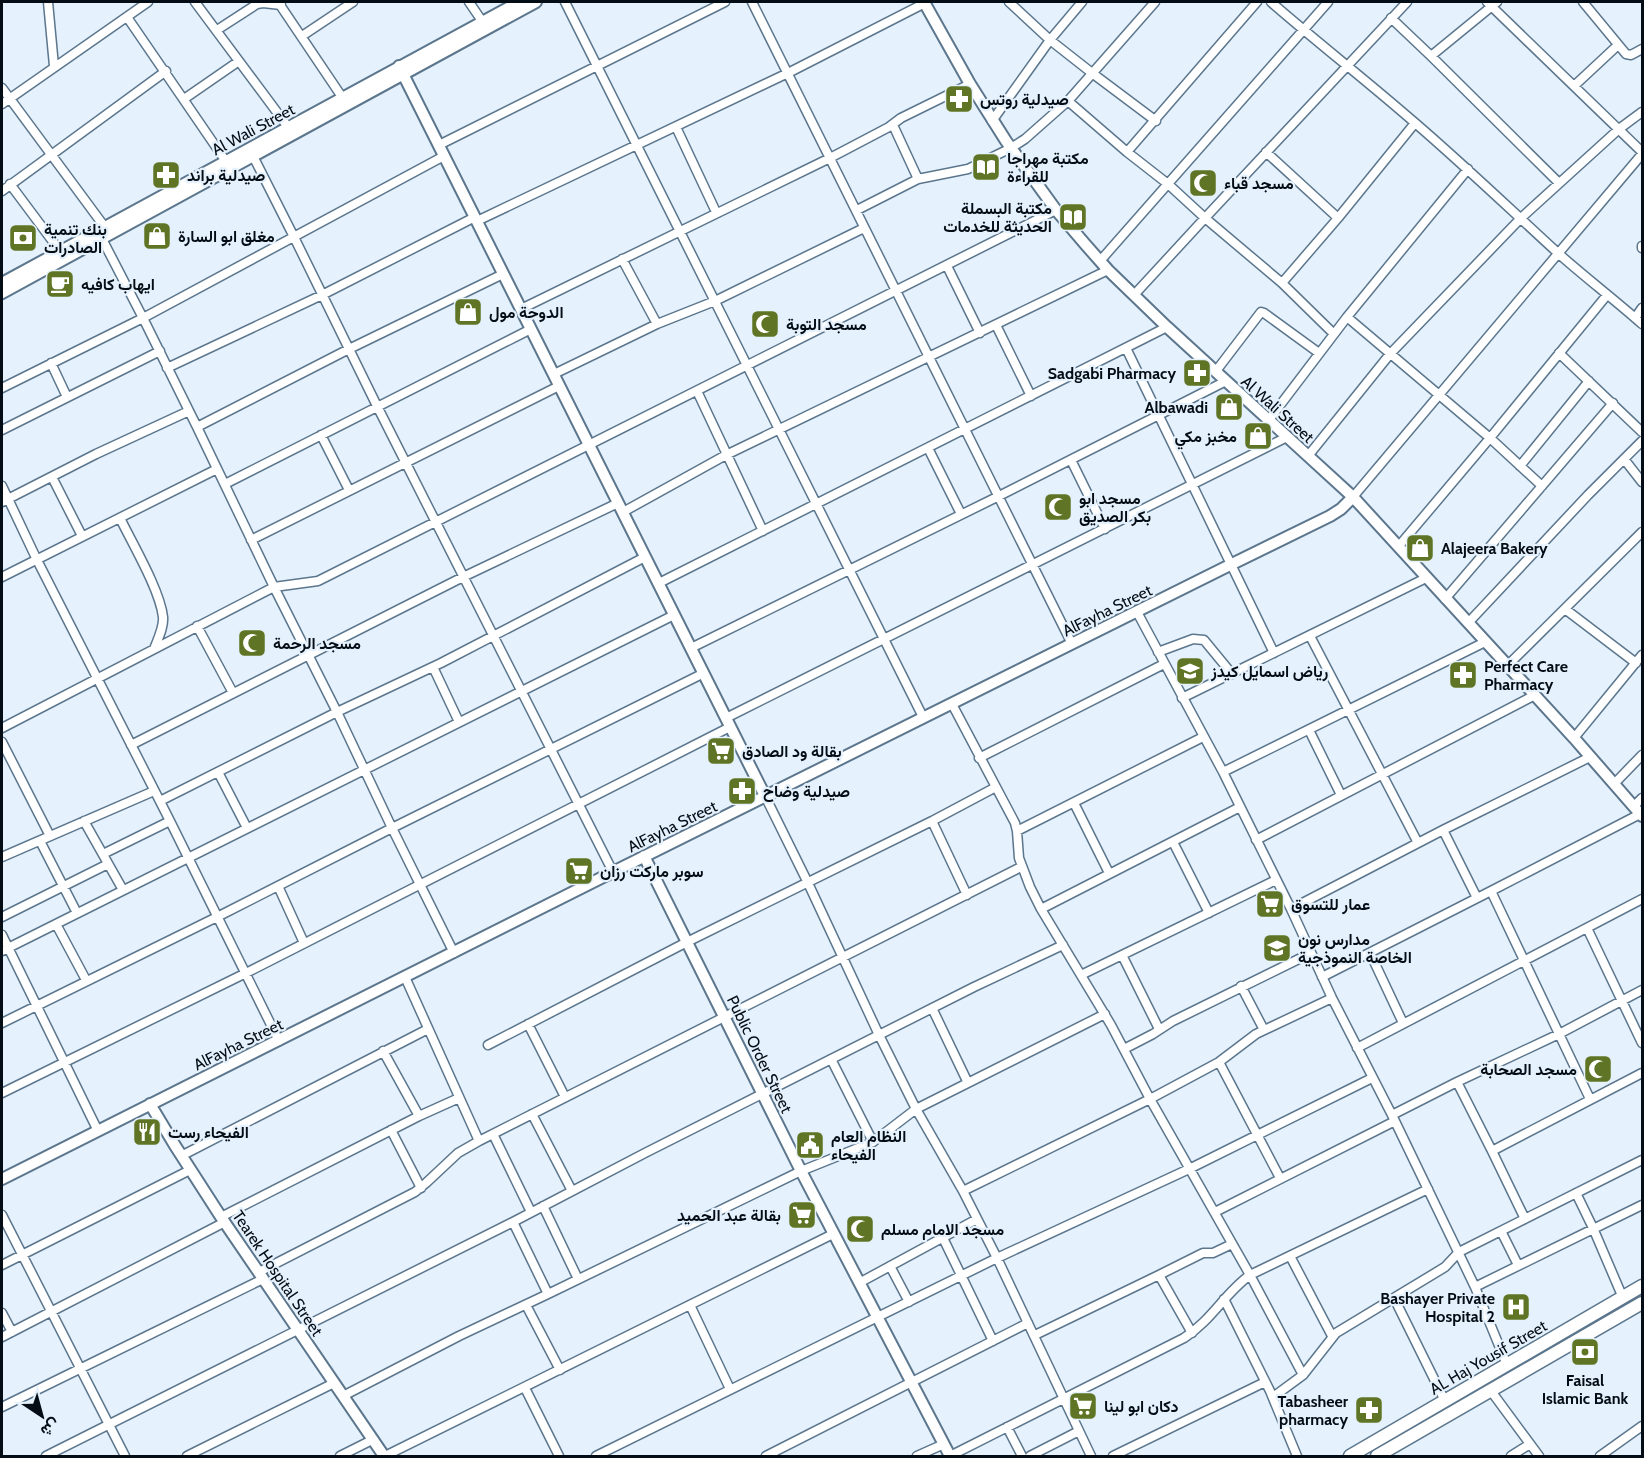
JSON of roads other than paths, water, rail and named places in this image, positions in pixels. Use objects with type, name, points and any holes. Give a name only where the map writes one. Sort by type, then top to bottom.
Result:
[{"type":"main road","name":"AL Haj Yousif Street","points":[[1378,1452],[1446,1401],[1642,1286]]},
{"type":"main road","name":"AL Haj Yousif Street","points":[[1350,1456],[1378,1452],[1491,1391],[1642,1304]]},
{"type":"street","points":[[48,2],[54,66]]},
{"type":"street","points":[[5,101],[148,2]]},
{"type":"street","points":[[195,2],[288,127]]},
{"type":"street","points":[[302,36],[353,2]]},
{"type":"street","points":[[469,2],[482,21]]},
{"type":"street","name":"Al Wali Street","points":[[2,283],[60,251],[253,156],[482,21],[519,2]]},
{"type":"street","name":"Al Wali Street","points":[[101,232],[225,160],[342,97],[536,2]]},
{"type":"street","points":[[564,2],[923,717]]},
{"type":"street","points":[[439,145],[724,2]]},
{"type":"street","points":[[752,2],[1072,644]]},
{"type":"street","points":[[167,368],[476,219],[788,73],[925,2]]},
{"type":"street","name":"Al Wali Street","points":[[925,2],[992,121],[1056,210],[1100,261],[1167,327],[1353,497],[1614,784],[1640,809]]},
{"type":"street","points":[[1009,2],[1050,40],[1156,121]]},
{"type":"street","points":[[992,121],[1050,40],[1082,2]]},
{"type":"street","points":[[857,210],[918,179],[968,169],[1011,148],[1068,101],[1155,2]]},
{"type":"street","points":[[1127,152],[1257,2]]},
{"type":"street","points":[[1271,2],[1415,123],[1559,254],[1642,324]]},
{"type":"street","points":[[1100,261],[1328,2]]},
{"type":"street","points":[[1134,295],[1407,2]]},
{"type":"street","points":[[1583,2],[1626,54],[1629,55],[1642,49]]},
{"type":"street","points":[[217,30],[257,4],[279,3],[342,97]]},
{"type":"street","points":[[1353,497],[1642,153],[1492,3],[1431,56]]},
{"type":"street","points":[[127,16],[225,160]]},
{"type":"street","points":[[1391,18],[1559,183]]},
{"type":"street","points":[[1574,86],[1618,45]]},
{"type":"street","points":[[184,99],[239,61]]},
{"type":"street","points":[[401,70],[765,796],[916,1109],[963,1191],[997,1258],[1091,1456]]},
{"type":"street","points":[[2,191],[165,71]]},
{"type":"street","points":[[521,309],[830,158],[893,125],[901,118],[970,84]]},
{"type":"street","points":[[2,88],[5,101],[51,154],[101,232],[454,953]]},
{"type":"street","points":[[1068,101],[1282,283],[1334,334]]},
{"type":"street","points":[[1308,456],[1390,354],[1521,218],[1619,129],[1642,112]]},
{"type":"street","points":[[1282,283],[1415,123]]},
{"type":"street","points":[[893,125],[918,179]]},
{"type":"street","points":[[676,127],[716,212]]},
{"type":"street","points":[[1266,152],[1338,218]]},
{"type":"street","points":[[253,156],[613,872]]},
{"type":"street","points":[[2,388],[143,318],[444,156]]},
{"type":"street","points":[[1268,421],[1347,317],[1468,170]]},
{"type":"street","points":[[10,184],[60,251]]},
{"type":"street","points":[[2,728],[274,587],[318,581],[1056,210]]},
{"type":"street","points":[[554,374],[657,324],[715,301],[864,228]]},
{"type":"street","points":[[2,293],[101,232]]},
{"type":"street","points":[[622,259],[657,324]]},
{"type":"street","points":[[947,266],[980,333]]},
{"type":"street","points":[[131,745],[463,577],[620,507],[1108,270]]},
{"type":"street","points":[[197,427],[503,274]]},
{"type":"street","points":[[1398,547],[1607,295]]},
{"type":"street","points":[[1635,318],[1642,309]]},
{"type":"street","points":[[1216,371],[1261,312],[1319,353]]},
{"type":"street","points":[[1347,317],[1490,438],[1542,486]]},
{"type":"street","points":[[996,325],[1031,396]]},
{"type":"street","points":[[658,584],[1167,327]]},
{"type":"street","points":[[225,484],[531,329]]},
{"type":"street","points":[[1126,348],[1274,653]]},
{"type":"street","points":[[2,430],[160,351]]},
{"type":"street","points":[[1559,353],[1642,432]]},
{"type":"street","points":[[51,363],[67,397]]},
{"type":"street","points":[[691,648],[1226,381]]},
{"type":"street","points":[[1520,466],[1589,381]]},
{"type":"street","points":[[251,540],[559,386]]},
{"type":"street","points":[[697,391],[763,531]]},
{"type":"street","points":[[1445,599],[1613,403]]},
{"type":"street","points":[[5,500],[189,411]]},
{"type":"street","points":[[321,435],[349,490]]},
{"type":"street","points":[[2,1093],[246,973],[579,804],[883,639],[1287,437]]},
{"type":"street","points":[[1467,623],[1642,441]]},
{"type":"street","points":[[928,448],[961,514]]},
{"type":"street","points":[[1624,459],[1642,482]]},
{"type":"street","points":[[1071,460],[1105,529]]},
{"type":"street","points":[[2,577],[217,469]]},
{"type":"street","points":[[52,477],[82,536]]},
{"type":"street","points":[[2,486],[5,500],[160,801],[279,1041]]},
{"type":"street","name":"AlFayha Street","points":[[2,1179],[644,856],[1330,516],[1353,497]]},
{"type":"street","points":[[120,518],[155,592],[162,615],[163,620],[154,648]]},
{"type":"street","points":[[1507,666],[1642,532]]},
{"type":"street","points":[[160,801],[432,667],[645,556]]},
{"type":"street","points":[[1182,699],[1426,578]]},
{"type":"street","points":[[1565,609],[1639,659],[1574,738]]},
{"type":"street","points":[[1137,612],[1223,772],[1291,909],[1332,998],[1459,1252],[1507,1365]]},
{"type":"street","points":[[5,950],[674,615]]},
{"type":"street","points":[[197,626],[233,693]]},
{"type":"street","points":[[1310,636],[1418,843]]},
{"type":"street","points":[[1158,652],[1193,639],[1204,640],[1232,674]]},
{"type":"street","points":[[1223,772],[1485,642]]},
{"type":"street","points":[[979,758],[1164,664]]},
{"type":"street","points":[[432,667],[459,722]]},
{"type":"street","points":[[2,1023],[704,673]]},
{"type":"street","points":[[1256,840],[1535,695]]},
{"type":"street","points":[[952,704],[979,758],[1011,813],[1017,831],[1021,867],[1041,909],[1105,1014],[1303,1375]]},
{"type":"street","points":[[1309,730],[1341,795]]},
{"type":"street","points":[[1017,831],[1203,737]]},
{"type":"street","points":[[2,741],[50,836]]},
{"type":"street","points":[[1614,784],[1642,754]]},
{"type":"street","points":[[1291,909],[1590,757]]},
{"type":"street","points":[[218,772],[247,828]]},
{"type":"street","points":[[488,1045],[996,787]]},
{"type":"street","points":[[2,858],[154,791]]},
{"type":"street","points":[[1074,803],[1109,873]]},
{"type":"street","points":[[1041,909],[1240,807]]},
{"type":"street","points":[[1322,977],[1491,891],[1640,809]]},
{"type":"street","points":[[84,821],[123,890]]},
{"type":"street","points":[[102,854],[170,821]]},
{"type":"street","points":[[932,821],[967,896]]},
{"type":"street","points":[[1443,830],[1477,898]]},
{"type":"street","points":[[40,841],[77,913]]},
{"type":"street","points":[[1173,842],[1209,913]]},
{"type":"street","name":"Public Order Street","points":[[644,856],[833,1234],[950,1456]]},
{"type":"street","points":[[2,917],[108,864]]},
{"type":"street","points":[[2,1407],[261,1276],[420,1188],[458,1153],[479,1141],[1021,867]]},
{"type":"street","points":[[1081,975],[1276,879]]},
{"type":"street","points":[[278,886],[304,943]]},
{"type":"street","points":[[1491,891],[1590,1099]]},
{"type":"street","points":[[1357,1048],[1642,899]]},
{"type":"street","points":[[56,924],[86,980]]},
{"type":"street","points":[[1587,928],[1642,1043]]},
{"type":"street","points":[[2,935],[5,950],[37,1005],[98,1131]]},
{"type":"street","points":[[46,1456],[513,1222],[932,1008],[1063,945]]},
{"type":"street","points":[[1124,1049],[1241,986],[1311,953]]},
{"type":"street","points":[[1370,953],[1403,1023]]},
{"type":"street","points":[[1122,955],[1159,1029]]},
{"type":"street","points":[[405,977],[479,1141]]},
{"type":"street","points":[[1241,986],[1264,1030]]},
{"type":"street","points":[[1215,1212],[1457,1082],[1559,1034],[1642,990]]},
{"type":"street","points":[[963,1191],[1150,1099],[1219,1062],[1249,1038],[1332,998]]},
{"type":"street","points":[[932,1008],[968,1083]]},
{"type":"street","points":[[343,1396],[459,1336],[801,1171],[873,1142],[916,1109],[1105,1014]]},
{"type":"street","points":[[528,1024],[565,1097]]},
{"type":"street","points":[[181,1155],[428,1029]]},
{"type":"street","points":[[383,1051],[419,1116]]},
{"type":"street","points":[[831,1059],[873,1142]]},
{"type":"street","points":[[1219,1062],[1280,1178]]},
{"type":"street","points":[[1492,1150],[1642,1073]]},
{"type":"street","points":[[601,1455],[962,1275],[1189,1169],[1372,1078]]},
{"type":"street","points":[[1457,1082],[1525,1219]]},
{"type":"street","points":[[2,1337],[391,1130],[459,1098]]},
{"type":"street","name":"Tearek Hospital Street","points":[[150,1104],[223,1220],[384,1456]]},
{"type":"street","points":[[532,1114],[572,1191]]},
{"type":"street","points":[[391,1130],[420,1188]]},
{"type":"street","points":[[493,1134],[531,1212]]},
{"type":"street","points":[[1273,1397],[1303,1375],[1332,1336],[1445,1267],[1459,1252],[1642,1160]]},
{"type":"street","points":[[2,1265],[190,1170]]},
{"type":"street","points":[[950,1456],[1192,1333],[1240,1282],[1250,1275],[1428,1189]]},
{"type":"street","points":[[1576,1193],[1623,1298]]},
{"type":"street","points":[[1475,1287],[1642,1205]]},
{"type":"street","points":[[543,1206],[578,1279]]},
{"type":"street","points":[[2,1215],[125,1456]]},
{"type":"street","points":[[859,1283],[977,1219]]},
{"type":"street","points":[[513,1222],[548,1294]]},
{"type":"street","points":[[1501,1231],[1518,1265]]},
{"type":"street","points":[[384,1456],[560,1371],[833,1234]]},
{"type":"street","points":[[943,1238],[993,1341]]},
{"type":"street","points":[[1035,1335],[1203,1253],[1213,1253],[1232,1244]]},
{"type":"street","points":[[1290,1256],[1332,1336]]},
{"type":"street","points":[[890,1266],[909,1302]]},
{"type":"street","points":[[1159,1275],[1192,1333]]},
{"type":"street","points":[[1394,1298],[1446,1401]]},
{"type":"street","points":[[1224,1299],[1273,1397],[1297,1456]]},
{"type":"street","points":[[526,1305],[560,1371]]},
{"type":"street","points":[[690,1305],[730,1389]]},
{"type":"street","points":[[2,1313],[12,1332]]},
{"type":"street","points":[[766,1456],[1028,1323]]},
{"type":"street","points":[[1113,1456],[1265,1382]]},
{"type":"street","points":[[187,1456],[334,1383]]},
{"type":"street","points":[[525,1388],[559,1456]]},
{"type":"street","points":[[1491,1391],[1539,1456]]},
{"type":"street","points":[[1600,1456],[1642,1426]]},
{"type":"street","points":[[1007,1427],[1022,1456]]},
{"type":"street","points":[[1030,1456],[1079,1431]]},
{"type":"street","points":[[340,1456],[372,1440]]},
{"type":"street","points":[[918,1456],[944,1444]]},
{"type":"street","points":[[1511,1456],[1530,1444]]},
{"type":"place","name":"صيدلية روتس","points":[[959,99]]},
{"type":"place","name":"مكتبة مهراجا للقراءة","points":[[986,167]]},
{"type":"place","name":"صيدلية براند","points":[[166,175]]},
{"type":"place","name":"مسجد قباء","points":[[1203,183]]},
{"type":"place","name":"مكتبة البسملة الحديثة للخدمات","points":[[1073,217]]},
{"type":"place","name":"مغلق ابو السارة","points":[[157,236]]},
{"type":"place","name":"بنك تنمية الصادرات","points":[[23,238]]},
{"type":"place","name":"ايهاب كافيه","points":[[60,284]]},
{"type":"place","name":"الدوحة مول","points":[[468,312]]},
{"type":"place","name":"مسجد التوبة","points":[[765,324]]},
{"type":"place","name":"Sadgabi Pharmacy","points":[[1197,373]]},
{"type":"place","name":"Albawadi","points":[[1229,407]]},
{"type":"place","name":"مخبز مكي","points":[[1258,436]]},
{"type":"place","name":"مسجد ابو بكر الصديق","points":[[1058,507]]},
{"type":"place","name":"Alajeera Bakery","points":[[1420,548]]},
{"type":"place","name":"مسجد الرحمة","points":[[252,643]]},
{"type":"place","name":"رياض اسمايل كيدز","points":[[1190,671]]},
{"type":"place","name":"Perfect Care Pharmacy","points":[[1463,675]]},
{"type":"place","name":"بقالة ود الصادق","points":[[721,751]]},
{"type":"place","name":"صيدلية وضاح","points":[[742,791]]},
{"type":"place","name":"سوبر ماركت رزان","points":[[579,871]]},
{"type":"place","name":"عمار للتسوق","points":[[1270,904]]},
{"type":"place","name":"مدارس نون الخاصة النموذجية","points":[[1277,948]]},
{"type":"place","name":"مسجد الصحابة","points":[[1598,1069]]},
{"type":"place","name":"الفيحاء رست","points":[[147,1132]]},
{"type":"place","name":"النظام العام الفيحاء","points":[[810,1145]]},
{"type":"place","name":"بقالة عبد الحميد","points":[[802,1215]]},
{"type":"place","name":"مسجد الامام مسلم","points":[[860,1229]]},
{"type":"place","name":"Bashayer Private Hospital 2","points":[[1516,1307]]},
{"type":"place","name":"Faisal Islamic Bank","points":[[1585,1352]]},
{"type":"place","name":"دكان ابو لينا","points":[[1083,1406]]},
{"type":"place","name":"Tabasheer pharmacy","points":[[1369,1410]]}]
